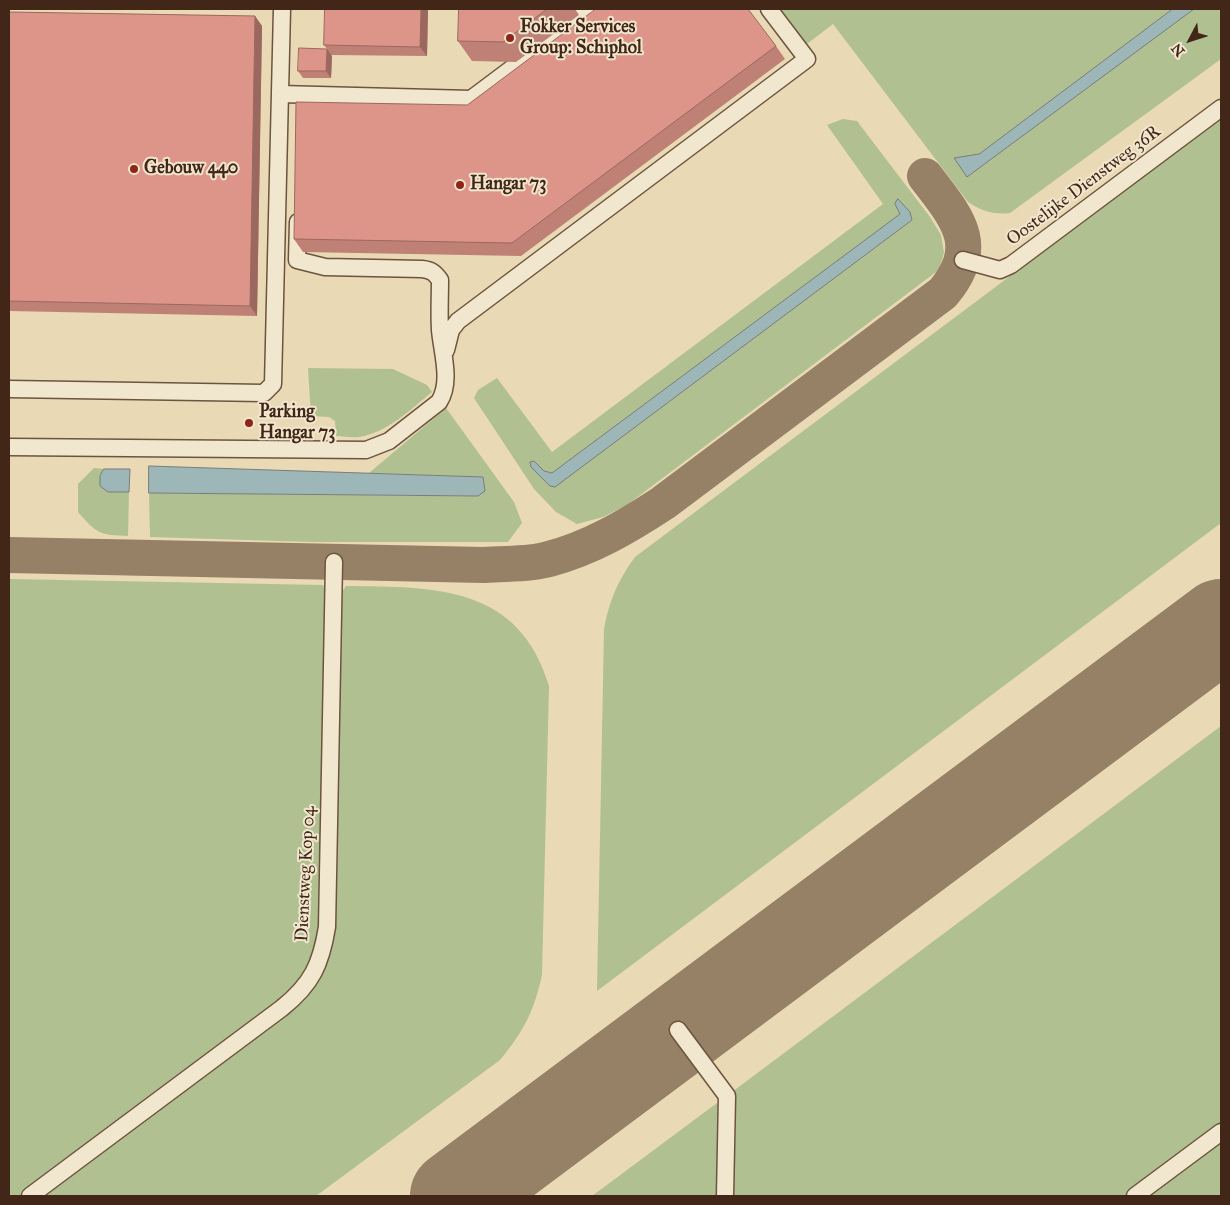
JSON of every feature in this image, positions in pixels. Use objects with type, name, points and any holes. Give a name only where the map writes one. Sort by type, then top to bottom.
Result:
[{"type":"lane","points":[[9,389],[264,393],[273,384],[282,9]]},
{"type":"lane","points":[[444,357],[451,330],[458,321],[807,59],[769,9]]},
{"type":"lane","points":[[280,94],[471,99],[598,12]]},
{"type":"lane","points":[[299,109],[474,112],[598,12]]},
{"type":"lane","name":"Oostelijke Dienstweg 36R","points":[[963,260],[1000,270],[1011,265],[1221,108]]},
{"type":"lane","points":[[9,447],[366,450],[389,441],[439,402],[444,395],[444,357],[440,331],[440,280],[431,270],[325,267],[297,260],[298,203]]},
{"type":"lane","name":"Dienstweg Kop 04","points":[[30,1196],[282,1008],[305,987],[316,971],[327,927],[334,562]]},
{"type":"lane","points":[[678,1030],[727,1096],[725,1196]]},
{"type":"lane","points":[[1135,1196],[1221,1132]]},
{"type":"green space","points":[[775,9],[1221,9],[1221,59],[1010,213],[993,213],[968,202],[833,24],[803,47]]},
{"type":"green space","points":[[1221,118],[1221,523],[597,991],[604,629],[615,591],[635,557]]},
{"type":"green space","points":[[843,119],[857,121],[930,217],[941,235],[944,252],[940,269],[627,505],[603,517],[577,524],[556,512],[534,489],[474,398],[478,390],[497,378],[552,452],[883,204],[827,125]],"holes":[[[895,204],[912,220],[550,486],[531,467],[530,462],[534,461],[544,471],[551,474],[901,214]]]},
{"type":"green space","points":[[308,368],[393,369],[427,385],[432,392],[407,413],[379,431],[359,437],[336,436],[335,421],[329,417],[311,416]]},
{"type":"green space","points":[[446,408],[514,502],[522,523],[508,542],[310,542],[150,537],[149,493],[478,496],[483,477],[369,473]]},
{"type":"green space","points":[[94,468],[104,469],[100,476],[108,492],[129,492],[128,536],[100,532],[90,525],[78,512],[78,484]]},
{"type":"green space","points":[[9,579],[323,585],[328,596],[323,923],[305,975],[281,1002],[21,1196],[9,1196]]},
{"type":"green space","points":[[346,586],[379,586],[441,591],[470,599],[495,610],[517,628],[535,653],[549,686],[542,975],[532,1010],[522,1030],[500,1060],[316,1196],[38,1196],[320,973],[339,596]]},
{"type":"green space","points":[[1221,726],[1221,1126],[1126,1196],[730,1196],[732,1092]]},
{"type":"green space","points":[[717,1103],[721,1113],[719,1196],[592,1196]]},
{"type":"green space","points":[[1221,1137],[1221,1196],[1142,1196]]},
{"type":"water","points":[[1173,9],[1194,9],[967,177],[954,158],[979,154]]},
{"type":"water","points":[[898,199],[910,212],[912,220],[555,487],[550,486],[531,467],[530,462],[534,461],[544,471],[552,473],[900,214],[895,204]]},
{"type":"water","points":[[149,466],[483,477],[485,491],[478,496],[149,493]]},
{"type":"water","points":[[104,469],[130,469],[129,492],[108,492],[100,486],[100,476]]},
{"type":"building","points":[[325,9],[421,9],[420,47],[324,45]]},
{"type":"building","points":[[459,9],[547,9],[503,42],[458,41]]},
{"type":"building","name":"Hangar 73","points":[[596,9],[748,9],[776,46],[512,243],[294,239],[296,102],[467,105]]},
{"type":"building","name":"Gebouw 440","points":[[9,12],[255,16],[250,306],[9,301]]},
{"type":"building","points":[[299,48],[327,49],[326,71],[298,71]]},
{"type":"taxiway","points":[[9,555],[484,565],[541,561],[580,549],[623,528],[663,503],[943,293],[955,276],[962,260],[961,232],[947,205],[925,176]]},
{"type":"runway","points":[[456,1196],[1221,625]]},
{"type":"place","name":"Fokker Services Group: Schiphol","points":[[510,38]]},
{"type":"place","name":"Gebouw 440","points":[[134,169]]},
{"type":"place","name":"Hangar 73","points":[[460,185]]},
{"type":"place","name":"Parking Hangar 73","points":[[249,423]]}]
